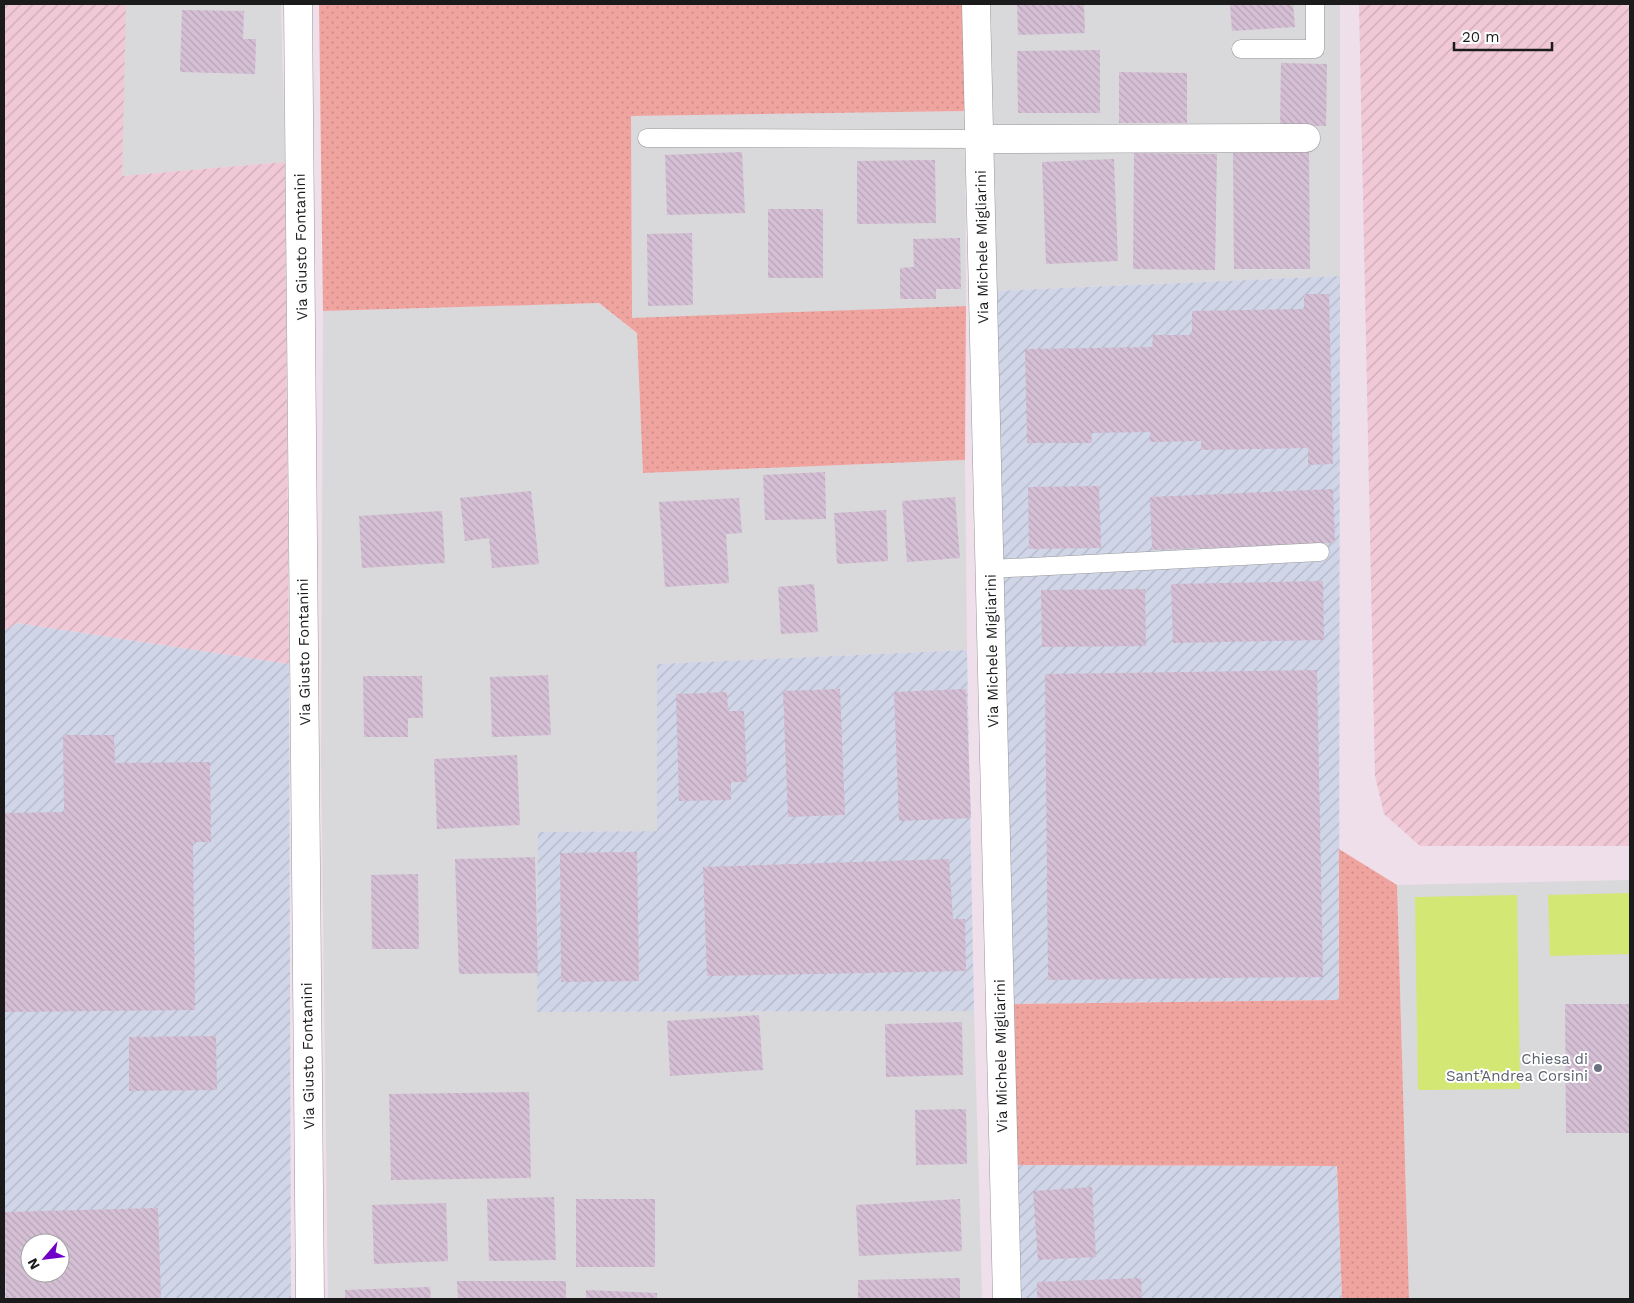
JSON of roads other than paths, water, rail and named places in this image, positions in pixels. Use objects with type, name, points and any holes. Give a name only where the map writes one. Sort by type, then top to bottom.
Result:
[{"type":"street","name":"Via Giusto Fontanini","points":[[298,4],[310,1299]]},
{"type":"street","name":"Via Michele Migliarini","points":[[976,4],[1007,1299]]},
{"type":"street","points":[[980,139],[1306,138]]},
{"type":"lane","points":[[1240,49],[1315,49],[1315,4]]},
{"type":"lane","points":[[647,138],[980,139]]},
{"type":"lane","points":[[990,569],[1320,552]]},
{"type":"place","name":"Chiesa di Sant’Andrea Corsini","points":[[1598,1068]]}]
